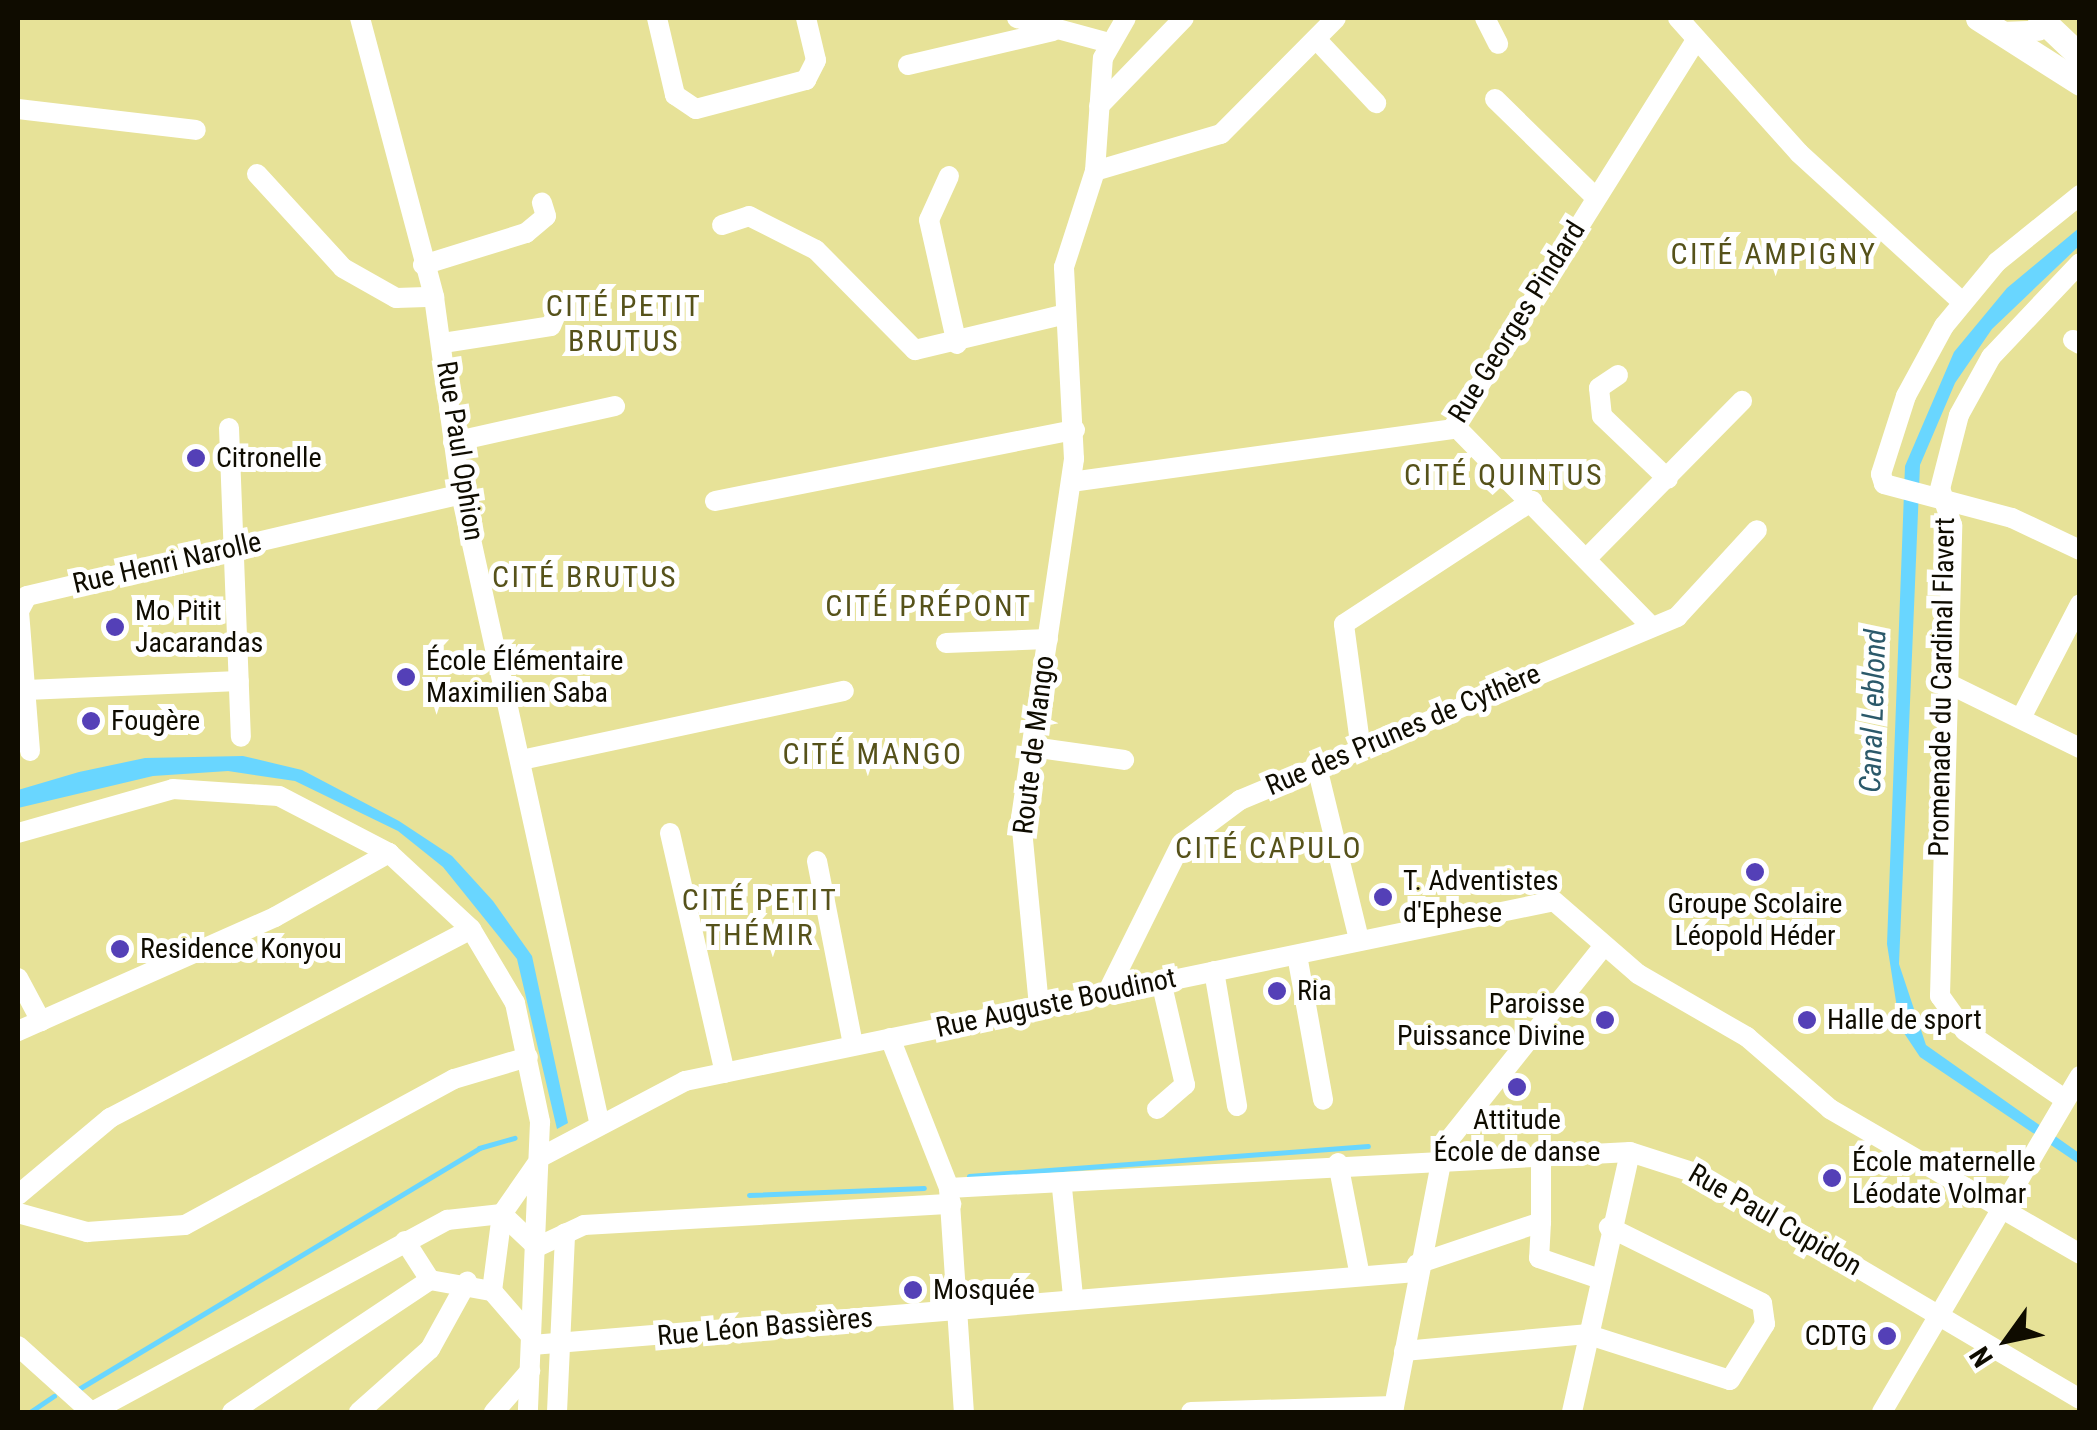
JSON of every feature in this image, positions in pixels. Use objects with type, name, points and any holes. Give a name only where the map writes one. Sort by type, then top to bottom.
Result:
[{"type":"main road","points":[[1978,18],[2080,83]]},
{"type":"street","name":"Rue Paul Ophion","points":[[360,18],[434,297],[461,494],[526,759],[599,1121]]},
{"type":"street","points":[[657,18],[675,94],[696,109],[806,80],[816,60],[806,18]]},
{"type":"street","points":[[1016,18],[1109,43]]},
{"type":"street","name":"Route de Mango","points":[[1039,1006],[1021,890],[1032,748],[1072,482],[1075,430],[1062,315],[1064,266],[1095,171],[1099,106],[1109,43],[1126,18]]},
{"type":"street","points":[[1099,106],[1184,18]]},
{"type":"street","points":[[1095,171],[1221,134],[1336,18]]},
{"type":"street","points":[[1485,18],[1498,44]]},
{"type":"street","points":[[1678,18],[1694,43],[1962,302]]},
{"type":"street","points":[[2000,32],[2055,29],[2056,69]]},
{"type":"street","points":[[908,65],[1054,31]]},
{"type":"street","points":[[1316,39],[1376,102]]},
{"type":"street","name":"Rue Georges Pindard","points":[[1072,482],[1434,437],[1455,426],[1694,43]]},
{"type":"street","points":[[1495,99],[1595,197]]},
{"type":"street","points":[[18,108],[196,130]]},
{"type":"street","points":[[258,174],[343,268],[396,298],[434,297]]},
{"type":"street","points":[[949,176],[929,220],[957,344]]},
{"type":"street","points":[[2080,196],[2034,227],[1962,302],[1906,396],[1884,484],[2012,518],[2080,550]]},
{"type":"street","points":[[424,265],[526,234],[546,216],[542,203]]},
{"type":"street","points":[[722,225],[749,216],[816,250],[878,306],[901,343],[957,344],[1062,315]]},
{"type":"street","name":"Promenade du Cardinal Flavert","points":[[2059,1106],[1965,1031],[1940,996],[1942,681],[1952,524],[1938,499],[1944,463],[1974,386],[2010,331],[2080,263]]},
{"type":"street","points":[[443,343],[550,326],[560,305]]},
{"type":"street","points":[[1618,375],[1599,388],[1602,416],[1668,479]]},
{"type":"street","points":[[1588,556],[1742,401]]},
{"type":"street","points":[[453,442],[615,406]]},
{"type":"street","points":[[1455,426],[1588,556],[1652,627]]},
{"type":"street","points":[[228,428],[241,738]]},
{"type":"street","points":[[716,501],[1075,430]]},
{"type":"street","name":"Rue Henri Narolle","points":[[30,751],[18,611],[27,596],[461,494]]},
{"type":"street","points":[[1360,743],[1344,624],[1532,501]]},
{"type":"street","name":"Rue des Prunes de Cythère","points":[[1108,991],[1181,844],[1240,800],[1360,743],[1652,627],[1696,603],[1756,530]]},
{"type":"street","points":[[2020,718],[2080,604]]},
{"type":"street","points":[[946,643],[1048,638]]},
{"type":"street","points":[[26,690],[239,681]]},
{"type":"street","points":[[1942,681],[2080,748]]},
{"type":"street","points":[[526,759],[844,691]]},
{"type":"street","points":[[1032,748],[1124,760]]},
{"type":"street","points":[[1316,763],[1358,939]]},
{"type":"street","points":[[18,833],[125,797],[225,788],[278,796],[390,854],[471,929],[516,1003],[528,1057],[539,1158],[528,1412]]},
{"type":"street","points":[[670,832],[725,1073]]},
{"type":"street","points":[[18,1031],[275,918],[390,854]]},
{"type":"street","points":[[817,860],[853,1045]]},
{"type":"street","name":"Rue Auguste Boudinot","points":[[539,1158],[655,1092],[725,1073],[1358,939],[1554,901],[1573,909],[1604,946]]},
{"type":"street","points":[[18,1194],[110,1118],[471,929]]},
{"type":"street","points":[[1190,1412],[1394,1409],[1438,1160],[1462,1116],[1604,946],[1747,1037],[1830,1108],[2080,1254]]},
{"type":"street","points":[[1296,955],[1324,1100]]},
{"type":"street","points":[[1214,971],[1237,1106]]},
{"type":"street","points":[[18,978],[40,1020]]},
{"type":"street","points":[[1157,1109],[1186,1085],[1161,981]]},
{"type":"street","points":[[890,1038],[950,1196],[964,1412]]},
{"type":"street","points":[[18,1214],[87,1232],[185,1225],[454,1079],[528,1057]]},
{"type":"street","points":[[1882,1412],[2080,1076]]},
{"type":"street","points":[[1572,1412],[1609,1227],[1630,1152]]},
{"type":"street","name":"Rue Paul Cupidon","points":[[565,1233],[1338,1163],[1630,1152],[1701,1175],[2080,1399]]},
{"type":"street","points":[[532,1342],[492,1290],[502,1214],[539,1158]]},
{"type":"street","points":[[1541,1158],[1538,1258],[1598,1278]]},
{"type":"street","points":[[1338,1163],[1358,1272]]},
{"type":"street","points":[[1062,1188],[1073,1297]]},
{"type":"street","points":[[18,1346],[91,1412],[447,1220],[502,1214]]},
{"type":"street","points":[[502,1214],[536,1247]]},
{"type":"street","name":"Rue Léon Bassières","points":[[532,1342],[559,1344],[959,1311],[1073,1297],[1416,1268],[1541,1222]]},
{"type":"street","points":[[1404,1352],[1586,1334],[1720,1382],[1733,1377],[1767,1319],[1756,1298],[1609,1227]]},
{"type":"street","points":[[536,1247],[565,1233],[557,1412]]},
{"type":"street","points":[[405,1242],[430,1280]]},
{"type":"street","points":[[232,1412],[430,1280],[467,1282],[492,1290],[535,1278]]},
{"type":"street","points":[[359,1412],[430,1349],[467,1282]]},
{"type":"street","points":[[494,1412],[530,1371]]},
{"type":"water","points":[[2079,228],[2079,246],[1992,329],[1955,383],[1920,465],[1899,964],[1926,1045],[2079,1153],[2079,1164],[1920,1057],[1900,1027],[1887,944],[1905,466],[1954,352],[2007,288]]},
{"type":"water","points":[[243,756],[302,770],[399,821],[452,856],[493,901],[532,956],[568,1123],[557,1129],[517,959],[443,867],[398,831],[295,781],[228,771],[153,776],[18,808],[18,790],[79,772],[145,758]]},
{"type":"waterway","points":[[77,1390],[479,1148],[515,1138]]},
{"type":"waterway","points":[[969,1176],[1368,1146]]},
{"type":"waterway","points":[[749,1195],[924,1188]]},
{"type":"waterway","points":[[30,1412],[54,1396]]},
{"type":"place","name":"Citronelle","points":[[196,458]]},
{"type":"place","name":"Mo Pitit Jacarandas","points":[[115,627]]},
{"type":"place","name":"École Élémentaire Maximilien Saba","points":[[406,677]]},
{"type":"place","name":"Fougère","points":[[91,721]]},
{"type":"place","name":"Groupe Scolaire Léopold Héder","points":[[1755,872]]},
{"type":"place","name":"T. Adventistes d'Ephese","points":[[1383,897]]},
{"type":"place","name":"Residence Konyou","points":[[120,949]]},
{"type":"place","name":"Ria","points":[[1277,991]]},
{"type":"place","name":"Paroisse Puissance Divine","points":[[1605,1020]]},
{"type":"place","name":"Halle de sport","points":[[1807,1020]]},
{"type":"place","name":"Attitude École de danse","points":[[1517,1087]]},
{"type":"place","name":"École maternelle Léodate Volmar","points":[[1832,1178]]},
{"type":"place","name":"Mosquée","points":[[913,1290]]},
{"type":"place","name":"CDTG","points":[[1887,1336]]},
{"type":"district","name":"CITÉ AMPIGNY","points":[[1774,254]]},
{"type":"district","name":"CITÉ PETIT BRUTUS","points":[[624,323]]},
{"type":"district","name":"CITÉ QUINTUS","points":[[1504,475]]},
{"type":"district","name":"CITÉ BRUTUS","points":[[585,577]]},
{"type":"district","name":"CITÉ PRÉPONT","points":[[929,606]]},
{"type":"district","name":"CITÉ MANGO","points":[[873,754]]},
{"type":"district","name":"CITÉ CAPULO","points":[[1269,848]]},
{"type":"district","name":"CITÉ PETIT THÉMIR","points":[[760,917]]},
{"type":"water label","name":"Canal Leblond","points":[[1873,711]]}]
